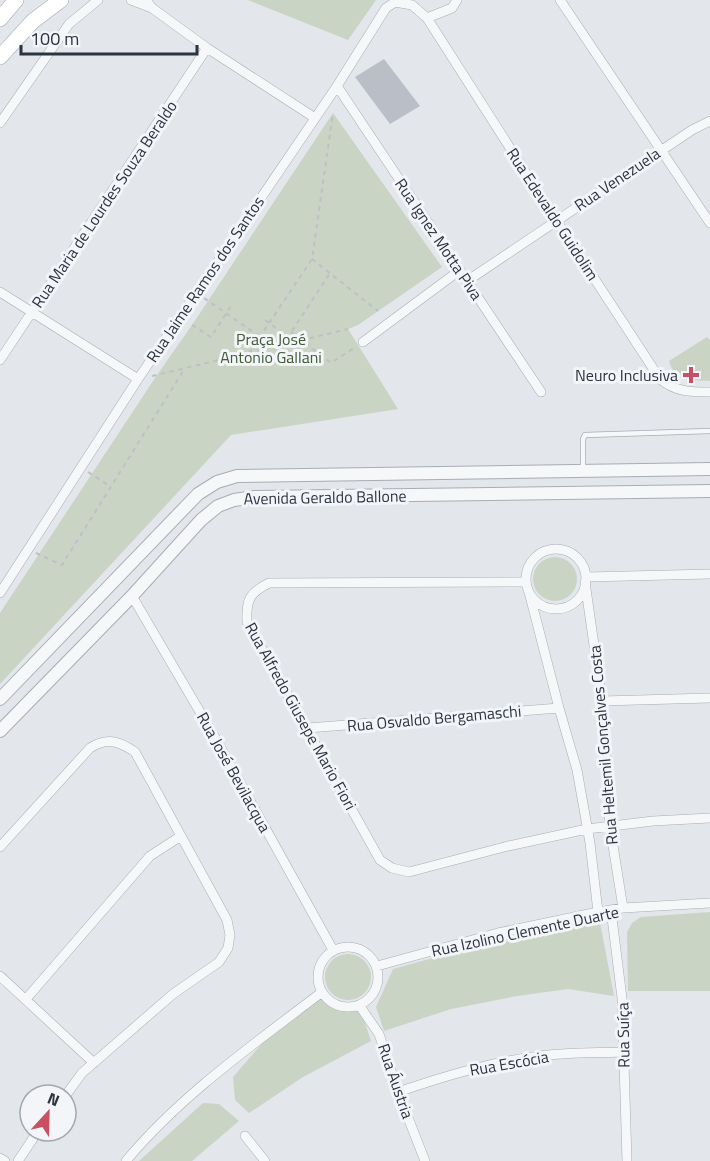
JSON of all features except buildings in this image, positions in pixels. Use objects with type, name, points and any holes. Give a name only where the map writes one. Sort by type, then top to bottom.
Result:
[{"type":"main road","points":[[0,19],[16,0]]},
{"type":"main road","points":[[0,57],[33,21],[62,0]]},
{"type":"street","points":[[0,123],[69,24],[98,0]]},
{"type":"street","points":[[131,0],[149,4],[207,48],[315,118]]},
{"type":"street","points":[[427,18],[452,8],[457,0]]},
{"type":"street","points":[[560,0],[710,223]]},
{"type":"street","name":"Rua Jaime Ramos dos Santos","points":[[0,593],[138,379],[337,86],[386,8],[394,2],[403,2],[420,10],[440,37]]},
{"type":"street","name":"Rua Edevaldo Guidolim","points":[[440,37],[660,379],[684,392],[710,392]]},
{"type":"street","name":"Rua Maria de Lourdes Souza Beraldo","points":[[0,360],[207,48]]},
{"type":"street","name":"Rua Ignez Motta Piva","points":[[337,86],[541,392]]},
{"type":"street","name":"Rua Venezuela","points":[[467,281],[661,150],[710,121]]},
{"type":"street","points":[[363,342],[460,270]]},
{"type":"street","points":[[0,292],[138,379]]},
{"type":"street","name":"Avenida Geraldo Ballone","points":[[0,699],[198,494],[217,482],[237,476],[710,469]]},
{"type":"street","name":"Avenida Geraldo Ballone","points":[[0,731],[132,596],[201,520],[218,506],[234,500],[255,497],[710,491]]},
{"type":"street","points":[[548,550],[558,550],[568,552],[577,558],[583,567],[585,579],[583,592],[578,600],[561,609],[551,609],[542,606],[528,592],[526,572],[538,555],[548,550]]},
{"type":"street","points":[[585,579],[710,574]]},
{"type":"street","name":"Rua Heltemil Gonçalves Costa","points":[[585,579],[602,701],[610,827],[623,908]]},
{"type":"street","name":"Rua Alfredo Giusepe Mario Fiori","points":[[526,582],[269,583],[254,590],[246,606],[247,622],[380,860],[392,868],[409,872],[508,846],[587,829],[653,821],[710,818]]},
{"type":"street","name":"Rua Heltemil Gonçalves Costa","points":[[528,592],[577,770],[598,912]]},
{"type":"street","name":"Rua José Bevilacqua","points":[[132,596],[217,741],[333,950]]},
{"type":"street","points":[[602,701],[710,698]]},
{"type":"street","name":"Rua Osvaldo Bergamaschi","points":[[308,728],[559,708]]},
{"type":"street","points":[[0,847],[90,748],[100,742],[112,740],[124,744],[135,752],[227,920],[230,935],[228,948],[219,962],[173,994],[82,1073],[75,1083]]},
{"type":"street","points":[[26,999],[150,856],[181,836]]},
{"type":"street","name":"Rua Izolino Clemente Duarte","points":[[376,966],[498,933],[598,912],[623,908],[710,903]]},
{"type":"street","name":"Rua Suíça","points":[[612,910],[622,998],[627,1161]]},
{"type":"street","points":[[353,947],[363,950],[376,966],[379,975],[374,993],[359,1005],[340,1006],[322,992],[318,977],[319,969],[322,961],[333,950],[353,947]]},
{"type":"street","points":[[0,976],[94,1063]]},
{"type":"street","points":[[126,1161],[150,1132],[208,1081],[322,992]]},
{"type":"street","name":"Rua Áustria","points":[[359,1005],[379,1034],[398,1092],[425,1161]]},
{"type":"street","name":"Rua Escócia","points":[[398,1092],[493,1063],[542,1055],[623,1052]]},
{"type":"street","points":[[245,1136],[265,1161]]},
{"type":"street","points":[[18,1161],[30,1143]]},
{"type":"street","points":[[0,1158],[5,1161]]},
{"type":"lane","points":[[583,471],[585,435],[710,431]]},
{"type":"path","points":[[249,353],[312,259],[333,113]]},
{"type":"path","points":[[312,259],[378,311]]},
{"type":"path","points":[[265,320],[288,337],[330,273]]},
{"type":"path","points":[[196,293],[275,346]]},
{"type":"path","points":[[192,325],[211,337],[231,306]]},
{"type":"path","points":[[138,379],[348,329]]},
{"type":"path","points":[[291,332],[331,363],[363,342]]},
{"type":"path","points":[[28,550],[62,565],[185,368]]},
{"type":"path","points":[[82,468],[111,487]]},
{"type":"green space","points":[[248,0],[376,0],[348,40]]},
{"type":"green space","name":"Praça José Antonio Gallani","points":[[333,113],[442,267],[358,325],[348,329],[398,409],[231,435],[0,684],[0,613]]},
{"type":"green space","points":[[707,337],[710,340],[710,381],[692,380],[672,369],[669,361]]},
{"type":"green space","points":[[555,557],[570,564],[577,579],[570,594],[555,601],[540,594],[533,579],[540,564]]},
{"type":"green space","points":[[598,912],[614,996],[568,989],[517,996],[451,1009],[384,1031],[376,1007],[393,969]]},
{"type":"green space","points":[[710,912],[710,991],[628,991],[627,932],[632,923],[641,917]]},
{"type":"green space","points":[[348,954],[364,961],[371,977],[364,993],[348,1000],[332,993],[325,977],[332,961]]},
{"type":"green space","points":[[322,992],[338,1005],[359,1005],[371,1041],[303,1077],[249,1113],[235,1100],[233,1077],[278,1025]]},
{"type":"green space","points":[[203,1103],[219,1104],[239,1121],[192,1161],[139,1161]]},
{"type":"place","name":"Neuro Inclusiva","points":[[691,375]]}]
